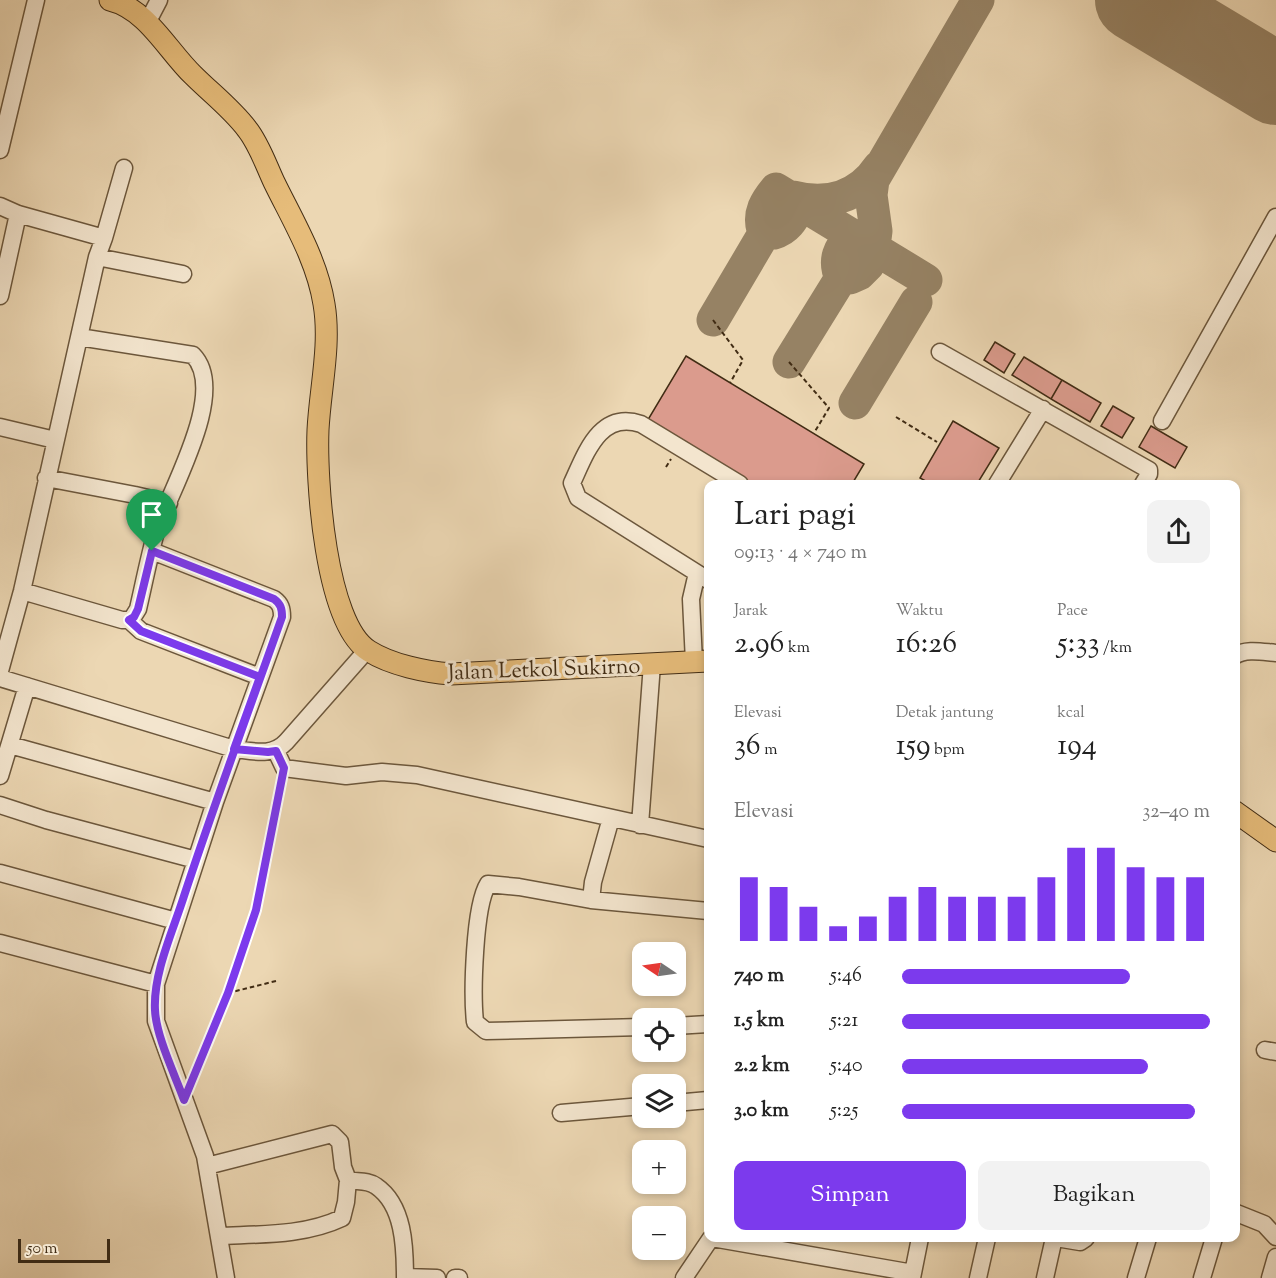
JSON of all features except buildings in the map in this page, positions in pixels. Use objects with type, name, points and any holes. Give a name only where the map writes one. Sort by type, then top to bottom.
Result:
[{"type":"main road","points":[[110,0],[130,9],[147,23],[192,74],[232,112],[249,132],[317,274],[324,304],[326,328],[318,431],[321,513],[332,581],[353,633],[367,650]]},
{"type":"main road","name":"Jalan Letkol Sukirno","points":[[367,650],[406,666],[451,674],[701,661]]},
{"type":"main road","points":[[1240,815],[1276,841]]},
{"type":"street","points":[[0,150],[36,0]]},
{"type":"street","points":[[147,23],[159,0]]},
{"type":"street","points":[[0,671],[22,591],[97,257],[124,168]]},
{"type":"street","points":[[0,206],[18,214],[104,238]]},
{"type":"street","points":[[0,296],[18,214]]},
{"type":"street","points":[[1162,421],[1276,217]]},
{"type":"street","points":[[97,257],[183,274]]},
{"type":"street","points":[[79,338],[188,353],[197,359],[205,382],[202,410],[180,477],[157,531],[138,609],[134,617],[129,620]]},
{"type":"street","points":[[940,352],[1149,470],[1145,480]]},
{"type":"street","points":[[999,480],[1043,409]]},
{"type":"street","points":[[701,661],[691,599],[702,577],[578,498],[572,483],[587,450],[597,435],[616,421],[630,420],[641,424],[733,480]]},
{"type":"street","points":[[0,427],[55,440]]},
{"type":"street","points":[[46,478],[169,503]]},
{"type":"street","points":[[152,551],[274,599],[280,603],[282,617],[214,802],[156,984],[156,1022],[192,1117],[207,1166],[226,1278]]},
{"type":"street","points":[[22,591],[129,620],[141,631],[260,677]]},
{"type":"street","points":[[0,678],[234,749],[268,752],[276,751],[286,742],[367,650]]},
{"type":"street","points":[[1240,654],[1246,652],[1276,653]]},
{"type":"street","points":[[640,825],[652,664]]},
{"type":"street","points":[[0,776],[27,686]]},
{"type":"street","points":[[10,745],[214,802]]},
{"type":"street","points":[[276,751],[284,768],[346,776],[382,772],[417,776],[704,838]]},
{"type":"street","points":[[0,805],[46,820],[196,860]]},
{"type":"street","points":[[591,900],[593,882],[611,818]]},
{"type":"street","points":[[0,873],[176,921]]},
{"type":"street","points":[[632,1027],[486,1031],[475,1022],[473,1006],[482,893],[488,884],[591,900],[704,912]]},
{"type":"street","points":[[0,943],[156,984]]},
{"type":"street","points":[[686,1025],[704,1024]]},
{"type":"street","points":[[686,1102],[704,1100]]},
{"type":"street","points":[[561,1113],[632,1107]]},
{"type":"street","points":[[207,1166],[332,1134],[340,1142],[343,1167],[348,1180],[342,1218],[331,1223],[302,1230],[219,1236]]},
{"type":"street","points":[[348,1180],[375,1185],[392,1204],[401,1228],[405,1277],[437,1278]]},
{"type":"street","points":[[1240,1211],[1264,1224],[1276,1237]]},
{"type":"street","points":[[684,1278],[708,1242]]},
{"type":"street","points":[[732,1242],[912,1276],[919,1242]]},
{"type":"street","points":[[978,1278],[986,1242]]},
{"type":"street","points":[[1045,1278],[1054,1242]]},
{"type":"street","points":[[1136,1278],[1147,1242]]},
{"type":"street","points":[[1202,1278],[1213,1242]]},
{"type":"path","points":[[713,320],[743,360],[730,383]]},
{"type":"path","points":[[789,362],[829,408],[814,433]]},
{"type":"path","points":[[896,417],[937,442]]},
{"type":"path","points":[[184,1100],[228,993],[256,910],[284,768]]},
{"type":"path","points":[[228,993],[276,981]]},
{"type":"taxiway","points":[[852,235],[839,255],[838,266],[841,278],[850,278],[859,274],[868,265],[873,255],[876,231],[871,195],[873,180],[978,0]]},
{"type":"taxiway","points":[[793,197],[806,200],[841,197],[862,186],[879,167]]},
{"type":"taxiway","points":[[801,204],[798,209],[796,213],[790,222],[784,228],[774,233],[763,230],[764,208],[776,189],[926,280]]},
{"type":"taxiway","points":[[713,320],[765,232]]},
{"type":"taxiway","points":[[789,362],[841,278]]},
{"type":"taxiway","points":[[855,403],[916,302]]},
{"type":"runway","points":[[1136,0],[1276,84]]},
{"type":"route","points":[[152,551],[138,609],[134,617],[129,620],[141,631],[260,677],[234,749],[276,751],[284,768],[277,794],[256,910],[228,993],[184,1100],[156,1022],[156,984],[214,802],[234,749],[282,617],[282,610],[280,603],[274,599],[152,551]]}]
